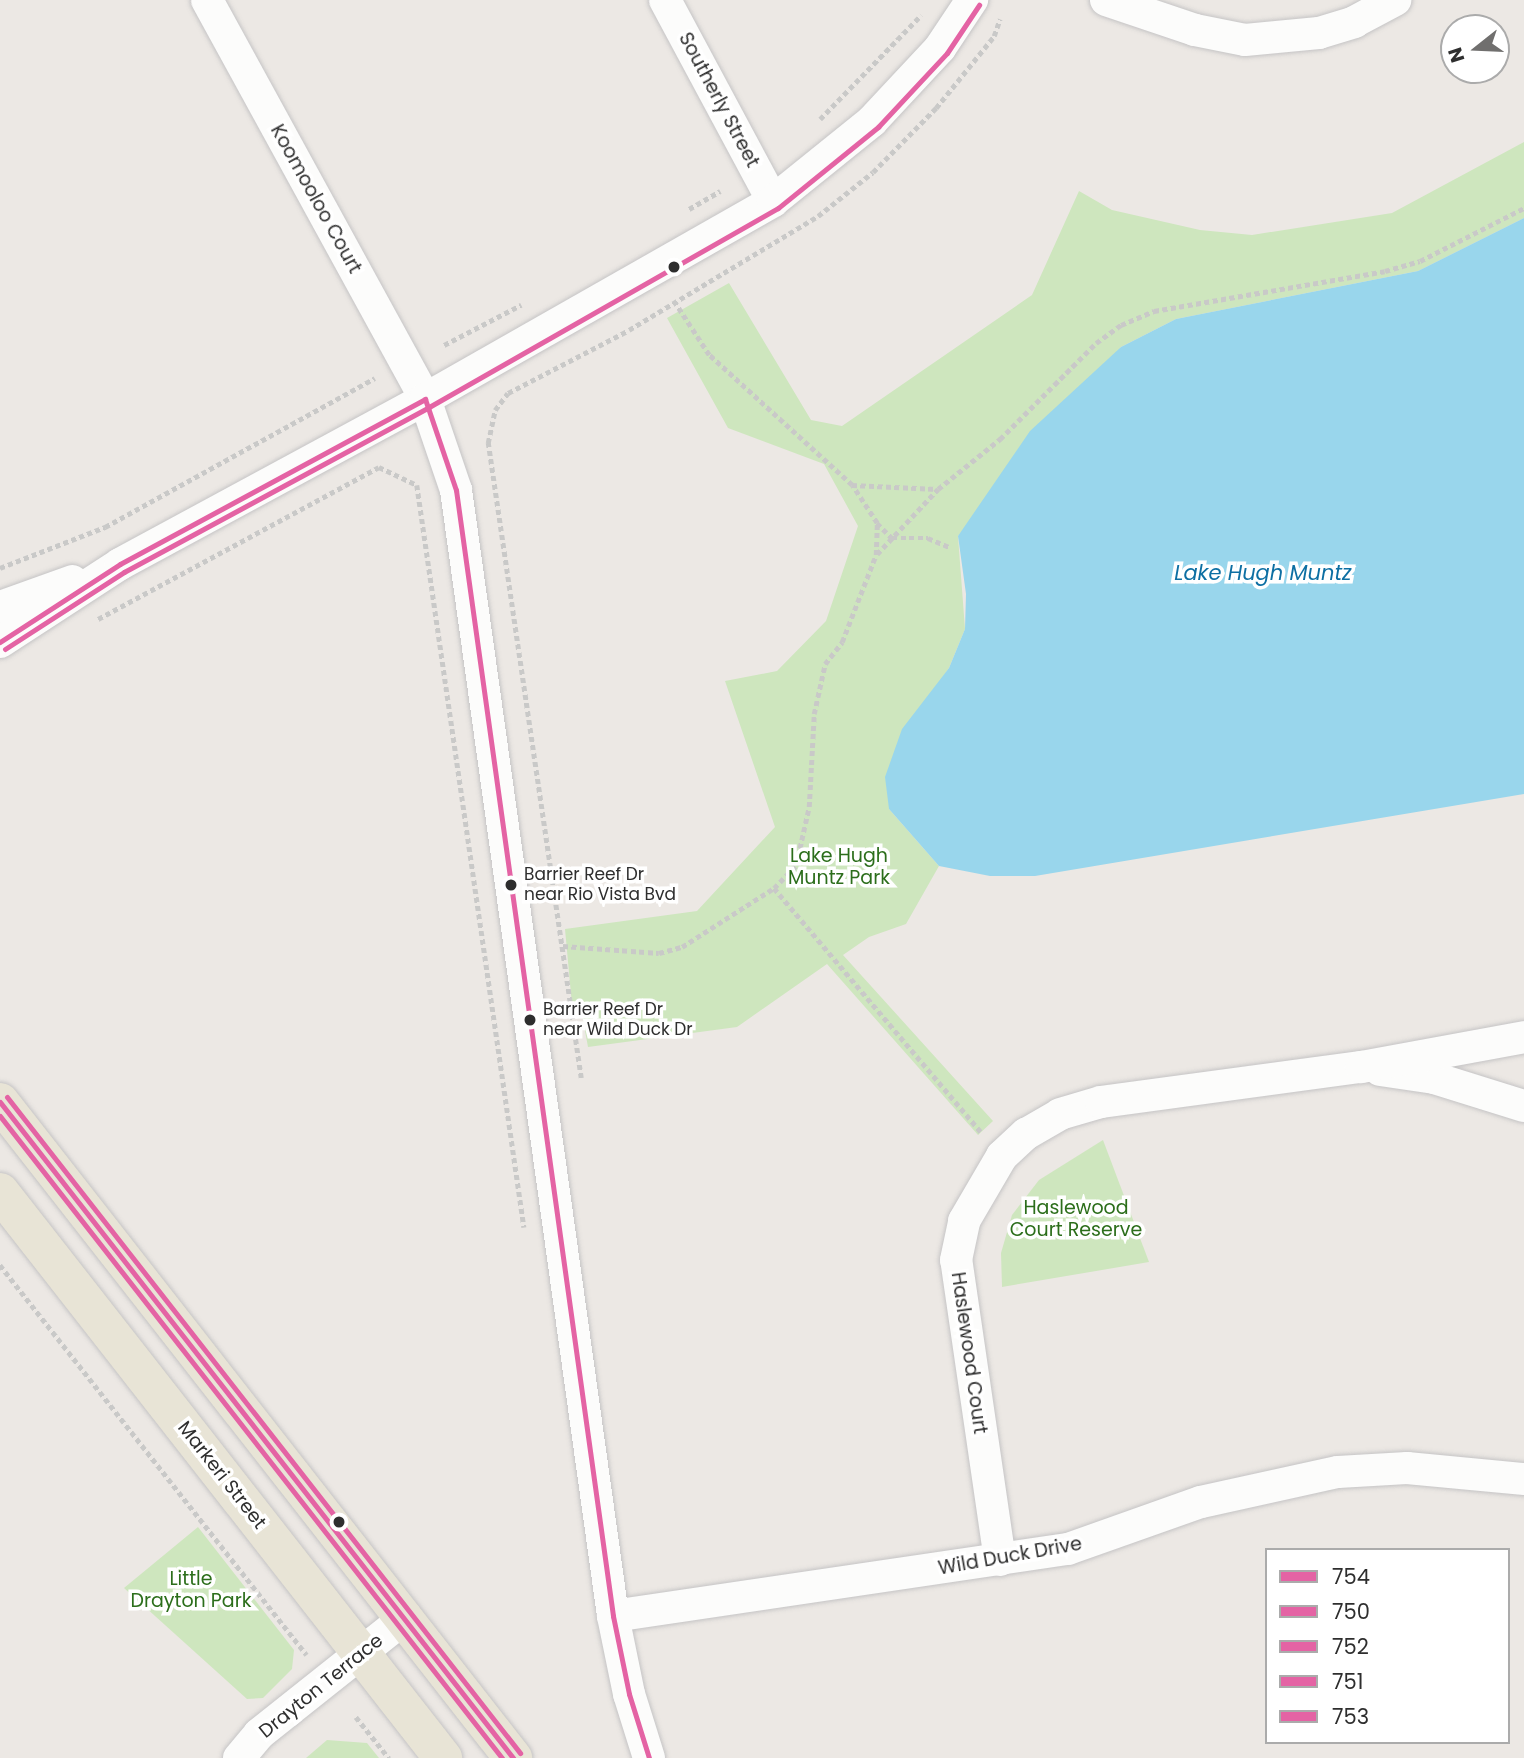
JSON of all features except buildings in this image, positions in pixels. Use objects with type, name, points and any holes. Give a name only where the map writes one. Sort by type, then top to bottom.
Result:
[{"type":"main road","points":[[0,1102],[513,1758]]},
{"type":"main road","name":"Markeri Street","points":[[0,1192],[443,1758]]},
{"type":"street","name":"Koomooloo Court","points":[[207,0],[425,399],[456,490],[613,1616],[629,1694],[649,1758]]},
{"type":"street","name":"Southerly Street","points":[[664,0],[773,201]]},
{"type":"street","points":[[0,642],[120,564],[425,399],[773,201],[881,112],[940,48],[972,0]]},
{"type":"street","points":[[1106,0],[1195,30],[1245,40],[1320,33],[1354,22],[1395,0]]},
{"type":"street","points":[[0,607],[120,564]]},
{"type":"street","name":"Haslewood Court","points":[[1000,1560],[956,1260],[964,1221],[1002,1156],[1026,1134],[1060,1114],[1101,1102],[1361,1068],[1524,1037]]},
{"type":"street","name":"Haslewood Court","points":[[1361,1068],[1434,1078],[1524,1106]]},
{"type":"street","name":"Wild Duck Drive","points":[[613,1616],[1068,1549],[1202,1502],[1338,1472],[1407,1468],[1524,1479]]},
{"type":"street","name":"Drayton Terrace","points":[[239,1758],[259,1734],[406,1618]]},
{"type":"path","points":[[814,124],[929,7]]},
{"type":"path","points":[[581,1078],[568,1011],[563,947],[506,576],[489,425],[508,393],[675,303],[818,216],[873,172],[936,108],[994,36],[1002,15]]},
{"type":"path","points":[[677,216],[720,191]]},
{"type":"path","points":[[876,555],[937,489],[1000,439],[1096,343],[1121,325],[1154,311],[1385,271],[1420,261],[1524,208]]},
{"type":"path","points":[[444,345],[532,298]]},
{"type":"path","points":[[675,303],[709,355],[852,485],[877,523],[892,538],[928,538],[950,548]]},
{"type":"path","points":[[0,568],[105,527],[375,378]]},
{"type":"path","points":[[88,625],[379,467],[417,485],[503,1090]]},
{"type":"path","points":[[852,485],[937,489]]},
{"type":"path","points":[[563,947],[660,953],[682,947],[774,888],[796,865],[809,807],[814,714],[825,664],[842,642],[876,555],[877,523]]},
{"type":"path","points":[[774,888],[1002,1156]]},
{"type":"path","points":[[0,1265],[311,1660]]},
{"type":"path","points":[[356,1717],[389,1758]]},
{"type":"green space","name":"Lake Hugh Muntz Park","points":[[1524,142],[1524,218],[1418,271],[1176,319],[1121,347],[958,536],[965,629],[949,668],[930,696],[889,809],[939,866],[906,924],[869,937],[843,955],[993,1121],[978,1135],[827,964],[737,1027],[588,1047],[580,1004],[572,1005],[565,929],[697,911],[775,827],[725,681],[777,671],[826,621],[858,526],[824,464],[728,428],[667,318],[729,283],[811,420],[842,426],[1032,295],[1079,191],[1112,210],[1200,230],[1252,235],[1392,213]]},
{"type":"green space","name":"Haslewood Court Reserve","points":[[1103,1140],[1149,1262],[1002,1287],[1001,1253],[1012,1215],[1039,1180]]},
{"type":"green space","name":"Little Drayton Park","points":[[198,1527],[294,1650],[292,1669],[263,1698],[247,1699],[124,1588]]},
{"type":"green space","points":[[327,1740],[367,1743],[379,1758],[306,1758]]},
{"type":"water","name":"Lake Hugh Muntz","points":[[1524,218],[1524,794],[1035,876],[990,876],[939,866],[889,809],[885,777],[902,729],[949,668],[965,629],[966,594],[958,536],[1030,431],[1121,347],[1176,319],[1418,271]]},
{"type":"transit line","name":"750","points":[[5,649],[124,572],[429,407],[778,208],[878,127],[947,53],[979,5]]},
{"type":"transit line","name":"754","points":[[425,399],[456,490],[613,1616],[629,1694],[649,1758]]},
{"type":"transit line","name":"754","points":[[0,642],[120,564],[425,399]]},
{"type":"transit line","name":"753","points":[[7,1097],[520,1753]]},
{"type":"transit line","name":"752","points":[[0,1102],[513,1758]]},
{"type":"transit line","name":"751","points":[[0,1116],[502,1758]]},
{"type":"place","name":"Barrier Reef Dr near Rio Vista Bvd","points":[[511,885]]},
{"type":"place","name":"Barrier Reef Dr near Wild Duck Dr","points":[[530,1020]]}]
